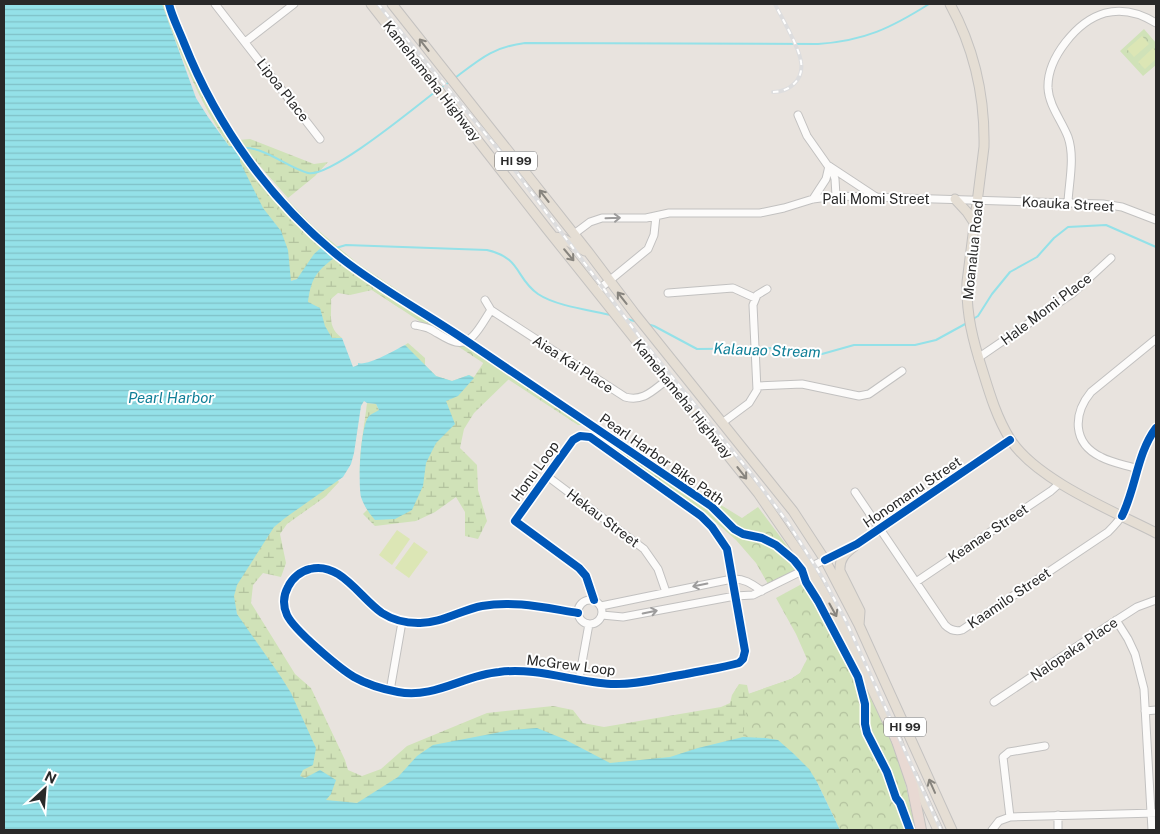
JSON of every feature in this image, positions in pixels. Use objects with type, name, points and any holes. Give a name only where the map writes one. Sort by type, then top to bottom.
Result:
[{"type":"highway","points":[[896,738],[912,785],[921,830]]},
{"type":"main road","name":"Kamehameha Highway","points":[[371,4],[758,493],[809,567],[845,631],[938,830]]},
{"type":"main road","name":"Kamehameha Highway","points":[[392,4],[589,253],[654,339],[799,520],[824,560],[858,625],[952,830]]},
{"type":"main road","name":"Moanalua Road","points":[[950,4],[970,47],[981,97],[984,148],[967,282],[968,312],[972,337],[997,415],[1010,440],[1036,466],[1060,483],[1156,533]]},
{"type":"main road","points":[[955,199],[975,224]]},
{"type":"main road","points":[[548,229],[564,234],[574,234]]},
{"type":"main road","points":[[554,237],[562,238],[589,253]]},
{"type":"main road","points":[[662,349],[668,365],[667,380],[682,381],[698,392]]},
{"type":"main road","points":[[857,544],[841,559],[840,571],[860,611],[858,625]]},
{"type":"street","name":"Lipoa Place","points":[[215,4],[320,138]]},
{"type":"street","points":[[245,42],[294,4]]},
{"type":"street","points":[[1068,202],[1070,148],[1068,137],[1049,94],[1048,76],[1053,62],[1061,47],[1074,34],[1090,20],[1106,13],[1130,11],[1144,15],[1156,22]]},
{"type":"street","points":[[798,114],[808,138],[829,166],[835,179],[836,196]]},
{"type":"street","points":[[829,166],[876,197]]},
{"type":"street","points":[[813,199],[826,179],[829,166]]},
{"type":"street","name":"Pali Momi Street","points":[[574,234],[597,219],[646,218],[669,213],[760,213],[813,199],[836,196],[978,200]]},
{"type":"street","name":"Koauka Street","points":[[978,200],[1103,204],[1122,207],[1156,220]]},
{"type":"street","points":[[598,290],[648,249],[654,235],[656,216]]},
{"type":"street","name":"Hale Momi Place","points":[[978,358],[1073,293],[1111,258]]},
{"type":"street","points":[[668,293],[733,288],[755,298]]},
{"type":"street","points":[[722,423],[752,400],[757,386],[753,309],[755,298],[761,292],[768,289]]},
{"type":"street","points":[[415,325],[429,328],[450,341],[458,343],[468,341],[474,336],[491,310],[486,300]]},
{"type":"street","name":"Aiea Kai Place","points":[[491,310],[625,397],[638,399],[667,380]]},
{"type":"street","points":[[1138,469],[1102,458],[1087,447],[1081,438],[1078,414],[1083,401],[1091,392],[1156,339]]},
{"type":"street","points":[[757,386],[802,384],[859,396],[869,394],[902,371]]},
{"type":"street","name":"Kaamilo Street","points":[[855,492],[945,625],[952,630],[962,630],[1108,532],[1122,516],[1145,448],[1156,428]]},
{"type":"street","name":"Honu Loop","points":[[594,600],[586,576],[579,568],[514,521],[573,440],[580,436],[590,437],[701,516],[712,526],[727,549],[735,596]]},
{"type":"street","name":"Honomanu Street","points":[[809,567],[857,544],[1010,440]]},
{"type":"street","name":"Hekau Street","points":[[547,476],[644,548],[658,568],[666,592]]},
{"type":"street","name":"Keanae Street","points":[[916,582],[1051,492],[1060,483]]},
{"type":"street","points":[[602,615],[623,617],[753,594],[809,567]]},
{"type":"street","name":"McGrew Loop","points":[[578,613],[510,603],[464,610],[420,624],[402,622],[382,613],[343,577],[331,570],[320,568],[309,569],[299,573],[290,582],[286,590],[284,607],[294,626],[342,669],[367,684],[390,691],[417,694],[431,692],[471,677],[506,671],[530,671],[611,684],[642,682],[739,663],[743,659],[744,652],[735,596]]},
{"type":"street","points":[[601,606],[732,579],[746,581],[762,590]]},
{"type":"street","points":[[594,600],[601,606],[602,615],[596,623],[589,624],[583,622],[578,613],[580,604],[584,601],[594,600]]},
{"type":"street","name":"Nalopaka Place","points":[[994,702],[1116,620],[1137,607],[1156,600]]},
{"type":"street","points":[[1116,620],[1128,639],[1140,672],[1153,813],[1152,830]]},
{"type":"street","points":[[390,691],[402,622]]},
{"type":"street","points":[[579,680],[589,624]]},
{"type":"street","points":[[1145,711],[1156,710]]},
{"type":"street","points":[[1010,817],[1003,757],[1009,752],[1045,746]]},
{"type":"street","points":[[992,830],[999,821],[1010,817],[1153,813]]},
{"type":"street","points":[[1058,815],[1058,830]]},
{"type":"green space","points":[[162,4],[173,4],[193,56],[218,106],[232,129],[282,197],[284,196],[313,226],[357,263],[706,496],[708,495],[742,518],[758,507],[802,566],[768,584],[756,563],[736,540],[703,511],[594,434],[594,430],[588,425],[578,425],[372,290],[342,268],[298,230],[273,205],[272,201],[240,162],[240,153],[236,146],[229,146],[218,129],[191,77]]},
{"type":"green space","points":[[1144,29],[1156,43],[1156,65],[1143,76],[1120,51]]},
{"type":"green space","points":[[1142,36],[1149,44],[1134,57],[1127,49]]},
{"type":"green space","points":[[1153,48],[1156,52],[1156,59],[1145,69],[1138,62]]},
{"type":"green space","points":[[250,139],[314,164],[328,162],[315,176],[288,198],[246,150],[240,153],[236,146],[241,143],[239,140]]},
{"type":"green space","points":[[240,153],[327,247],[297,279],[291,281],[240,162]]},
{"type":"green space","points":[[336,255],[401,309],[372,290],[350,295],[338,293],[331,299],[331,321],[334,330],[342,338],[330,344],[303,309],[312,275],[318,267]]},
{"type":"green space","points":[[408,343],[425,358],[425,365],[436,376],[452,381],[469,375],[474,377],[484,362],[509,379],[474,413],[464,429],[460,448],[477,465],[478,490],[487,521],[478,539],[465,536],[465,512],[456,497],[435,512],[416,521],[375,526],[363,514],[367,510],[361,484],[360,457],[367,403],[376,404],[379,410],[368,454],[405,345]]},
{"type":"green space","points":[[334,475],[339,482],[325,497],[287,524],[280,534],[286,563],[281,577],[263,573],[253,585],[251,603],[295,674],[311,688],[348,770],[362,776],[381,769],[407,746],[487,713],[553,706],[573,710],[583,723],[604,727],[721,707],[730,703],[732,695],[739,684],[747,685],[749,694],[791,679],[800,673],[805,663],[798,733],[672,765],[409,774],[349,817],[299,783],[231,594],[272,524]]},
{"type":"green space","points":[[397,530],[410,539],[392,565],[379,555]]},
{"type":"green space","points":[[414,542],[428,552],[409,578],[395,568]]},
{"type":"green space","points":[[811,579],[871,690],[891,736],[904,777],[916,830],[840,830],[817,782],[765,738],[743,737],[748,694],[791,679],[800,673],[807,659],[796,634],[776,598]]},
{"type":"water","name":"Pearl Harbor","points":[[4,4],[162,4],[196,98],[229,146],[236,146],[240,153],[240,162],[263,208],[281,231],[288,250],[291,281],[297,279],[314,254],[324,245],[337,256],[316,275],[308,302],[320,308],[325,326],[332,338],[342,338],[353,367],[358,365],[358,363],[374,360],[405,345],[436,376],[452,381],[469,375],[474,378],[458,396],[446,401],[455,424],[436,443],[426,463],[423,486],[412,510],[395,519],[375,520],[362,500],[360,468],[364,431],[369,416],[379,410],[376,404],[364,401],[361,406],[351,464],[343,477],[274,527],[237,585],[234,596],[237,614],[291,693],[316,748],[313,765],[303,770],[300,776],[305,778],[320,770],[336,780],[331,794],[326,800],[357,803],[398,777],[417,756],[433,745],[511,730],[537,728],[564,739],[610,763],[670,757],[743,737],[765,738],[778,740],[809,769],[840,830],[4,830]]},
{"type":"waterway","points":[[455,78],[487,55],[504,47],[525,43],[818,44],[849,40],[876,32],[902,20],[929,4]]},
{"type":"waterway","points":[[441,88],[449,82]]},
{"type":"waterway","points":[[237,149],[254,149],[308,173],[319,172],[352,154],[435,92]]},
{"type":"waterway","name":"Kalauao Stream","points":[[973,319],[978,316],[992,294],[1010,272],[1037,257],[1054,238],[1068,227],[1106,225],[1156,247]]},
{"type":"waterway","name":"Kalauao Stream","points":[[329,250],[346,245],[487,250],[507,258],[525,282],[545,298],[573,307],[611,315]]},
{"type":"waterway","name":"Kalauao Stream","points":[[623,318],[638,322]]},
{"type":"waterway","name":"Kalauao Stream","points":[[647,324],[697,349],[779,348],[822,354],[854,345],[915,345],[936,340],[967,323]]},
{"type":"railway","points":[[378,4],[508,161],[642,340],[750,472],[788,523],[824,580],[846,621],[941,830]]},
{"type":"railway","points":[[773,92],[785,90],[794,84],[798,79],[801,68],[797,48],[775,4]]},
{"type":"cycle path","name":"Pearl Harbor Bike Path","points":[[169,4],[197,74],[230,133],[269,187],[316,236],[341,258],[373,281],[458,335],[711,506],[734,529],[743,534],[762,538],[776,545],[794,560],[802,570],[806,582],[858,677],[865,704],[867,733],[887,772],[910,830]]},
{"type":"cycle path","points":[[1122,516],[1145,448],[1156,428]]},
{"type":"cycle path","points":[[578,613],[530,605],[494,604],[474,608],[426,623],[404,622],[390,618],[382,613],[340,575],[331,570],[321,568],[307,570],[294,578],[286,590],[284,601],[286,612],[291,622],[338,666],[365,682],[398,692],[411,693],[437,690],[474,677],[499,672],[527,671],[597,683],[620,684],[648,681],[739,663],[743,659],[745,651],[727,549],[712,527],[701,516],[590,437],[580,436],[573,440],[515,521],[579,568],[586,576],[594,600]]},
{"type":"cycle path","points":[[825,560],[857,544],[1010,440]]}]
